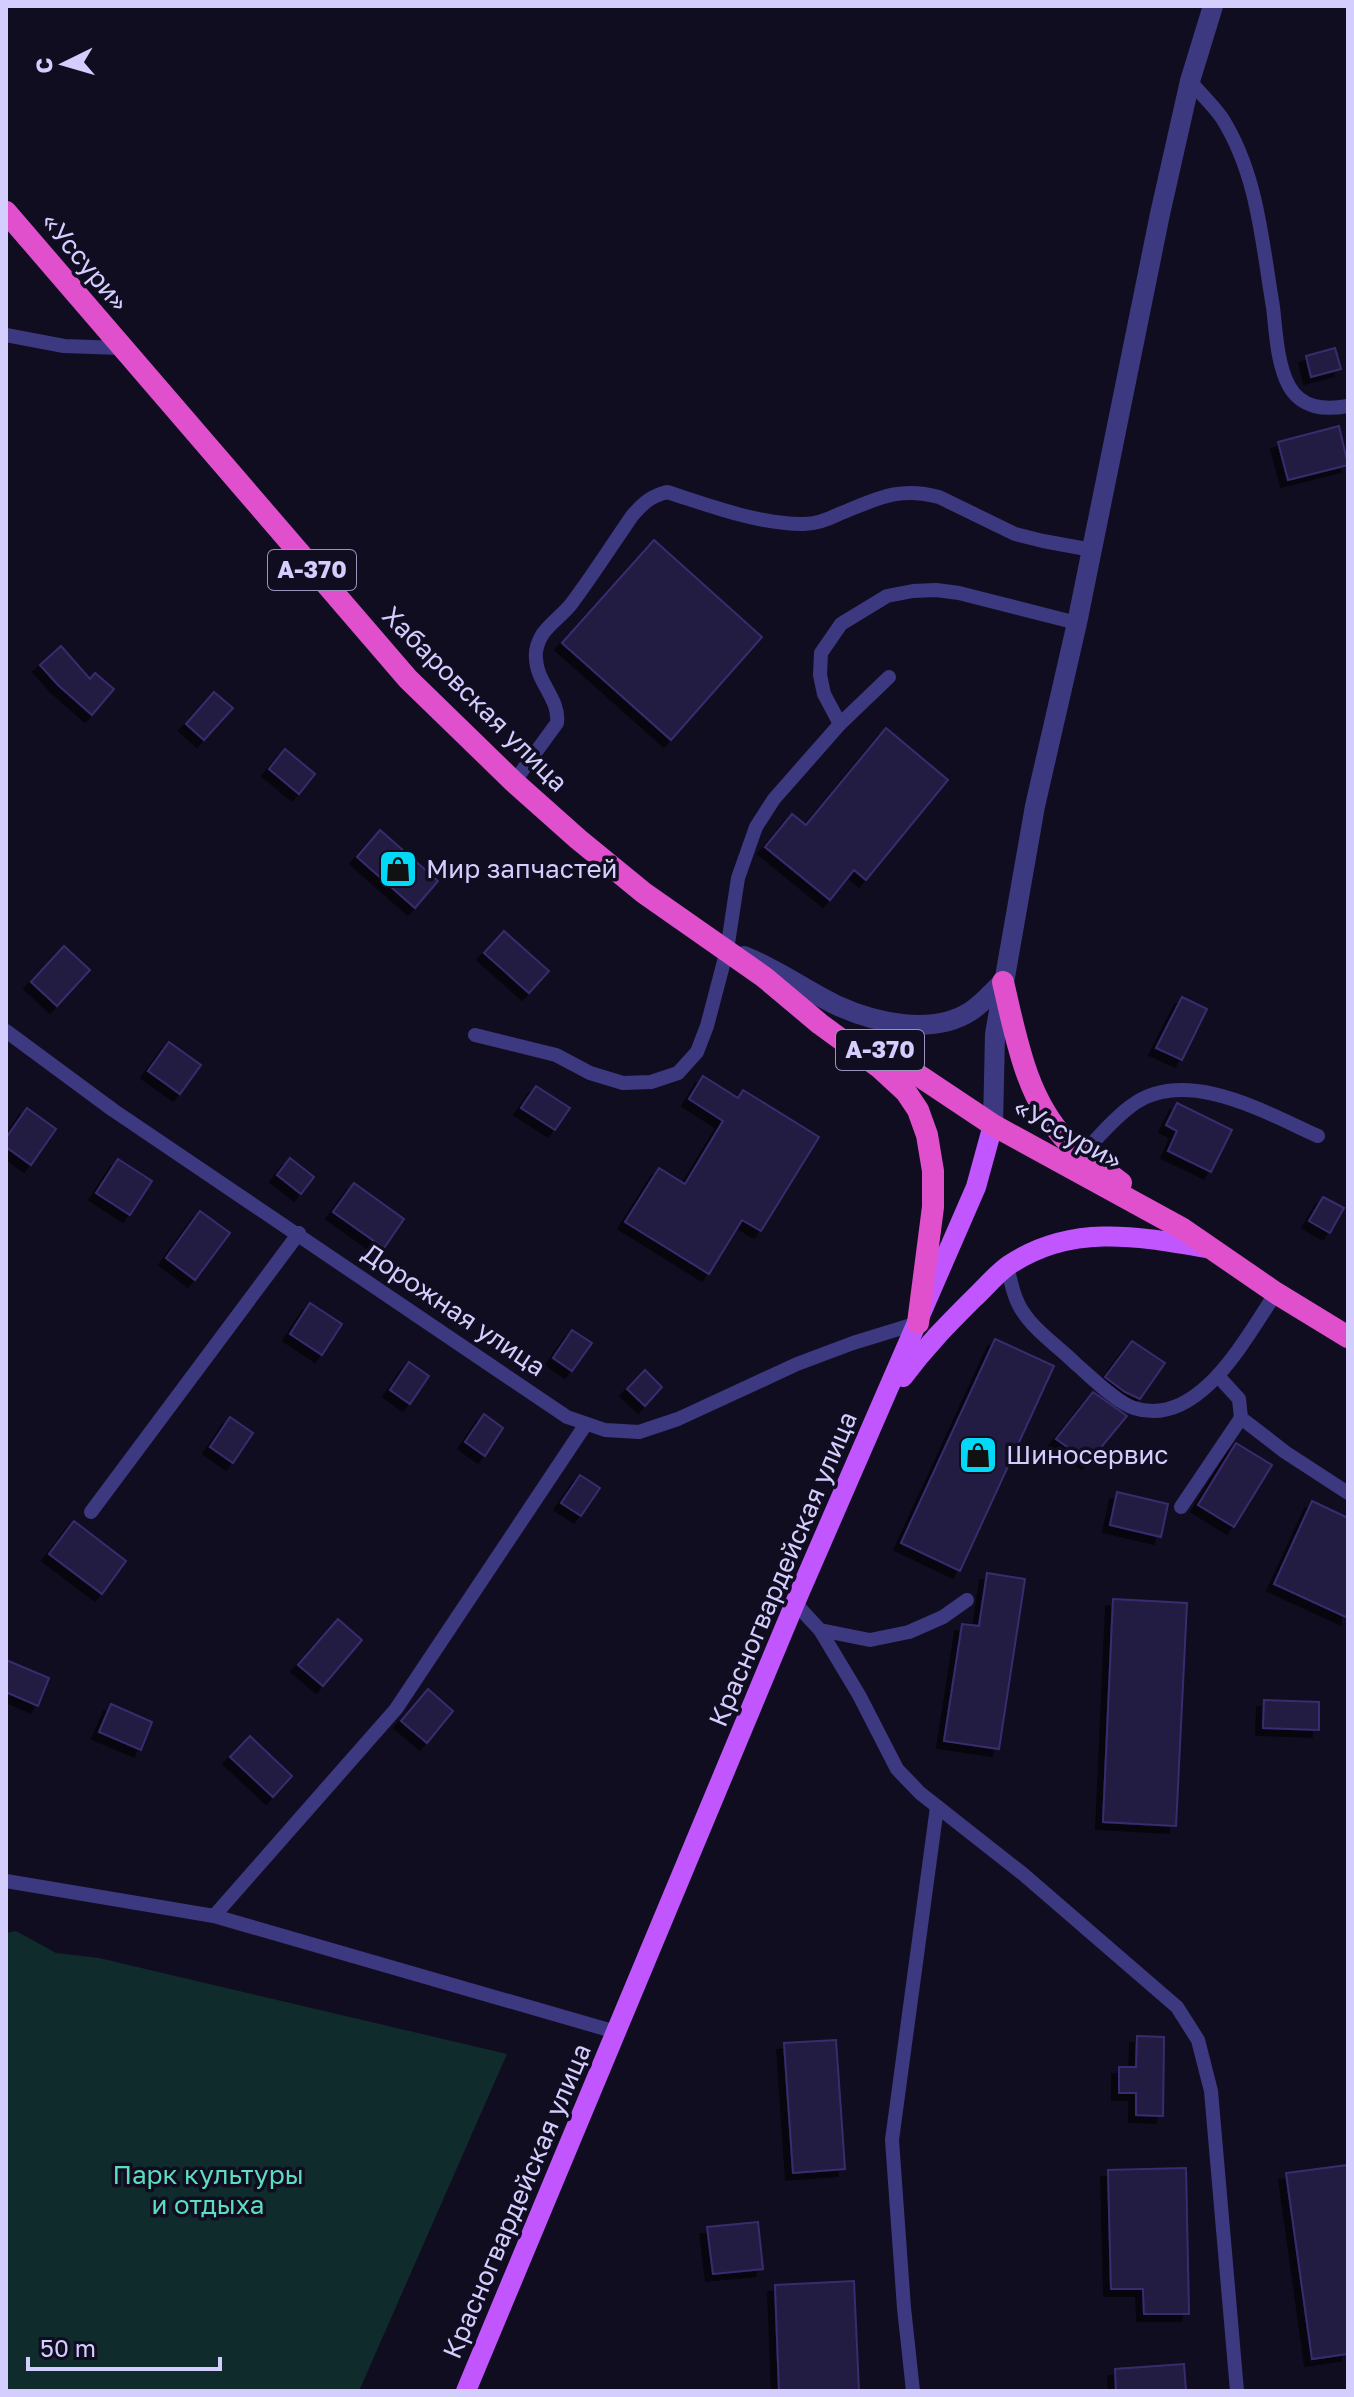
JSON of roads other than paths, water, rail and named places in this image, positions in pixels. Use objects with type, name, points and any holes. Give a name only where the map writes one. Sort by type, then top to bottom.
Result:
[{"type":"highway","name":"«Уссури»","points":[[6,212],[121,348]]},
{"type":"highway","name":"Хабаровская улица","points":[[121,348],[408,679],[578,839],[644,893],[764,977]]},
{"type":"highway","name":"«Уссури»","points":[[764,977],[877,1047],[993,1125],[1183,1229],[1276,1293],[1348,1337]]},
{"type":"highway","points":[[764,977],[820,1024],[880,1068],[906,1092],[918,1110],[927,1135],[933,1183],[933,1207],[918,1323]]},
{"type":"highway","points":[[1003,982],[1017,1041],[1038,1103],[1054,1126],[1082,1154],[1183,1229]]},
{"type":"main road","name":"Красногвардейская улица","points":[[466,2391],[795,1603],[976,1187],[993,1125]]},
{"type":"main road","points":[[882,1406],[928,1343],[1007,1266],[1040,1248],[1071,1239],[1139,1236],[1212,1250]]},
{"type":"street","points":[[993,1125],[995,1034],[1035,806],[1077,623],[1160,214],[1190,81],[1213,6]]},
{"type":"street","points":[[727,950],[769,967],[836,1005],[871,1018],[915,1025],[945,1022],[970,1012],[1003,982]]},
{"type":"lane","points":[[1190,81],[1220,116],[1248,173],[1281,359],[1289,385],[1301,400],[1313,406],[1327,410],[1348,406]]},
{"type":"lane","points":[[6,335],[64,346],[121,348]]},
{"type":"lane","points":[[514,782],[557,723],[555,704],[542,684],[535,659],[538,644],[543,634],[570,606],[632,516],[654,495],[667,492],[759,519],[804,524],[824,520],[886,494],[906,491],[925,493],[1015,534],[1092,550]]},
{"type":"lane","points":[[840,724],[824,694],[820,675],[821,653],[841,624],[887,596],[925,590],[959,593],[1077,623]]},
{"type":"lane","points":[[475,1035],[556,1055],[590,1073],[623,1083],[651,1082],[678,1073],[697,1052],[707,1026],[727,950],[738,878],[756,827],[774,799],[840,724],[889,677]]},
{"type":"lane","name":"Дорожная улица","points":[[6,1031],[113,1110],[567,1417],[586,1424],[605,1430],[639,1432],[678,1419],[797,1364],[918,1323]]},
{"type":"lane","points":[[1082,1154],[1132,1104],[1158,1092],[1178,1090],[1215,1094],[1242,1102],[1318,1136]]},
{"type":"lane","points":[[91,1512],[299,1233]]},
{"type":"lane","points":[[1007,1266],[1022,1311],[1032,1323],[1099,1385],[1133,1408],[1149,1410],[1174,1408],[1191,1400],[1218,1376],[1276,1293]]},
{"type":"lane","points":[[1181,1507],[1241,1418],[1239,1399],[1218,1376]]},
{"type":"lane","points":[[1241,1418],[1285,1452],[1348,1493]]},
{"type":"lane","points":[[214,1916],[396,1709],[586,1424]]},
{"type":"lane","points":[[820,1630],[870,1640],[909,1632],[943,1617],[967,1600]]},
{"type":"lane","points":[[795,1603],[820,1630],[859,1695],[897,1769],[920,1793],[1023,1874],[1177,2007],[1198,2040],[1211,2091],[1237,2391]]},
{"type":"lane","points":[[913,2391],[892,2140],[937,1807]]},
{"type":"lane","name":"Красногвардейская улица","points":[[6,1881],[214,1916],[616,2032]]},
{"type":"place","name":"Мир запчастей","points":[[398,869]]},
{"type":"place","name":"Шиносервис","points":[[978,1455]]},
{"type":"park label","name":"Парк культуры и отдыха","points":[[208,2190]]}]
